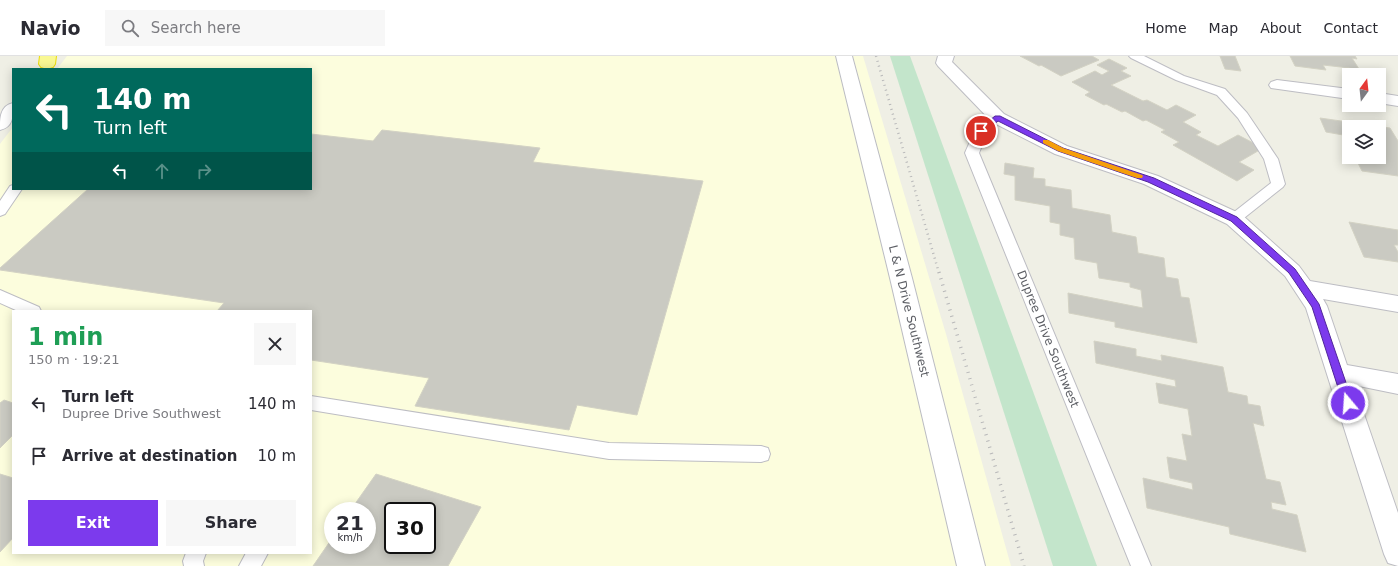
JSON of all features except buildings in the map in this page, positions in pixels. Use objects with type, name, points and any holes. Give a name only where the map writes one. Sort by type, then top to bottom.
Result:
[{"type":"street","name":"L & N Drive Southwest","points":[[844,56],[901,278],[971,566]]},
{"type":"street","points":[[946,56],[944,63],[998,118],[1061,150],[1151,180],[1234,219],[1292,271],[1316,306],[1398,554]]},
{"type":"street","points":[[1277,85],[1342,93]]},
{"type":"street","points":[[1386,99],[1398,101]]},
{"type":"street","points":[[0,125],[12,109]]},
{"type":"street","points":[[1304,288],[1398,304]]},
{"type":"street","points":[[1338,372],[1398,384]]},
{"type":"lane","points":[[1134,56],[1180,78],[1222,92],[1243,116],[1271,159],[1278,184],[1234,219]]},
{"type":"lane","name":"Dupree Drive Southwest","points":[[998,118],[981,131],[972,153],[1141,566]]},
{"type":"lane","points":[[0,211],[14,190]]},
{"type":"lane","points":[[0,296],[31,310]]},
{"type":"lane","points":[[312,403],[609,451],[761,454]]},
{"type":"lane","points":[[194,566],[193,561],[196,554]]},
{"type":"lane","points":[[249,566],[257,554]]},
{"type":"shaded area","points":[[67,56],[863,56],[946,334],[1011,566],[0,566],[0,144],[12,128],[12,190],[312,190],[312,68],[58,68]]},
{"type":"shaded area","points":[[890,56],[910,56],[1097,566],[1053,566]]},
{"type":"railway","points":[[876,56],[939,273]]},
{"type":"railway","points":[[939,272],[1024,566]]},
{"type":"slow traffic","points":[[1046,142],[1061,150],[1140,176]]},
{"type":"route","points":[[981,131],[998,118],[1061,150],[1151,180],[1234,219],[1292,271],[1316,306],[1348,403]]}]
